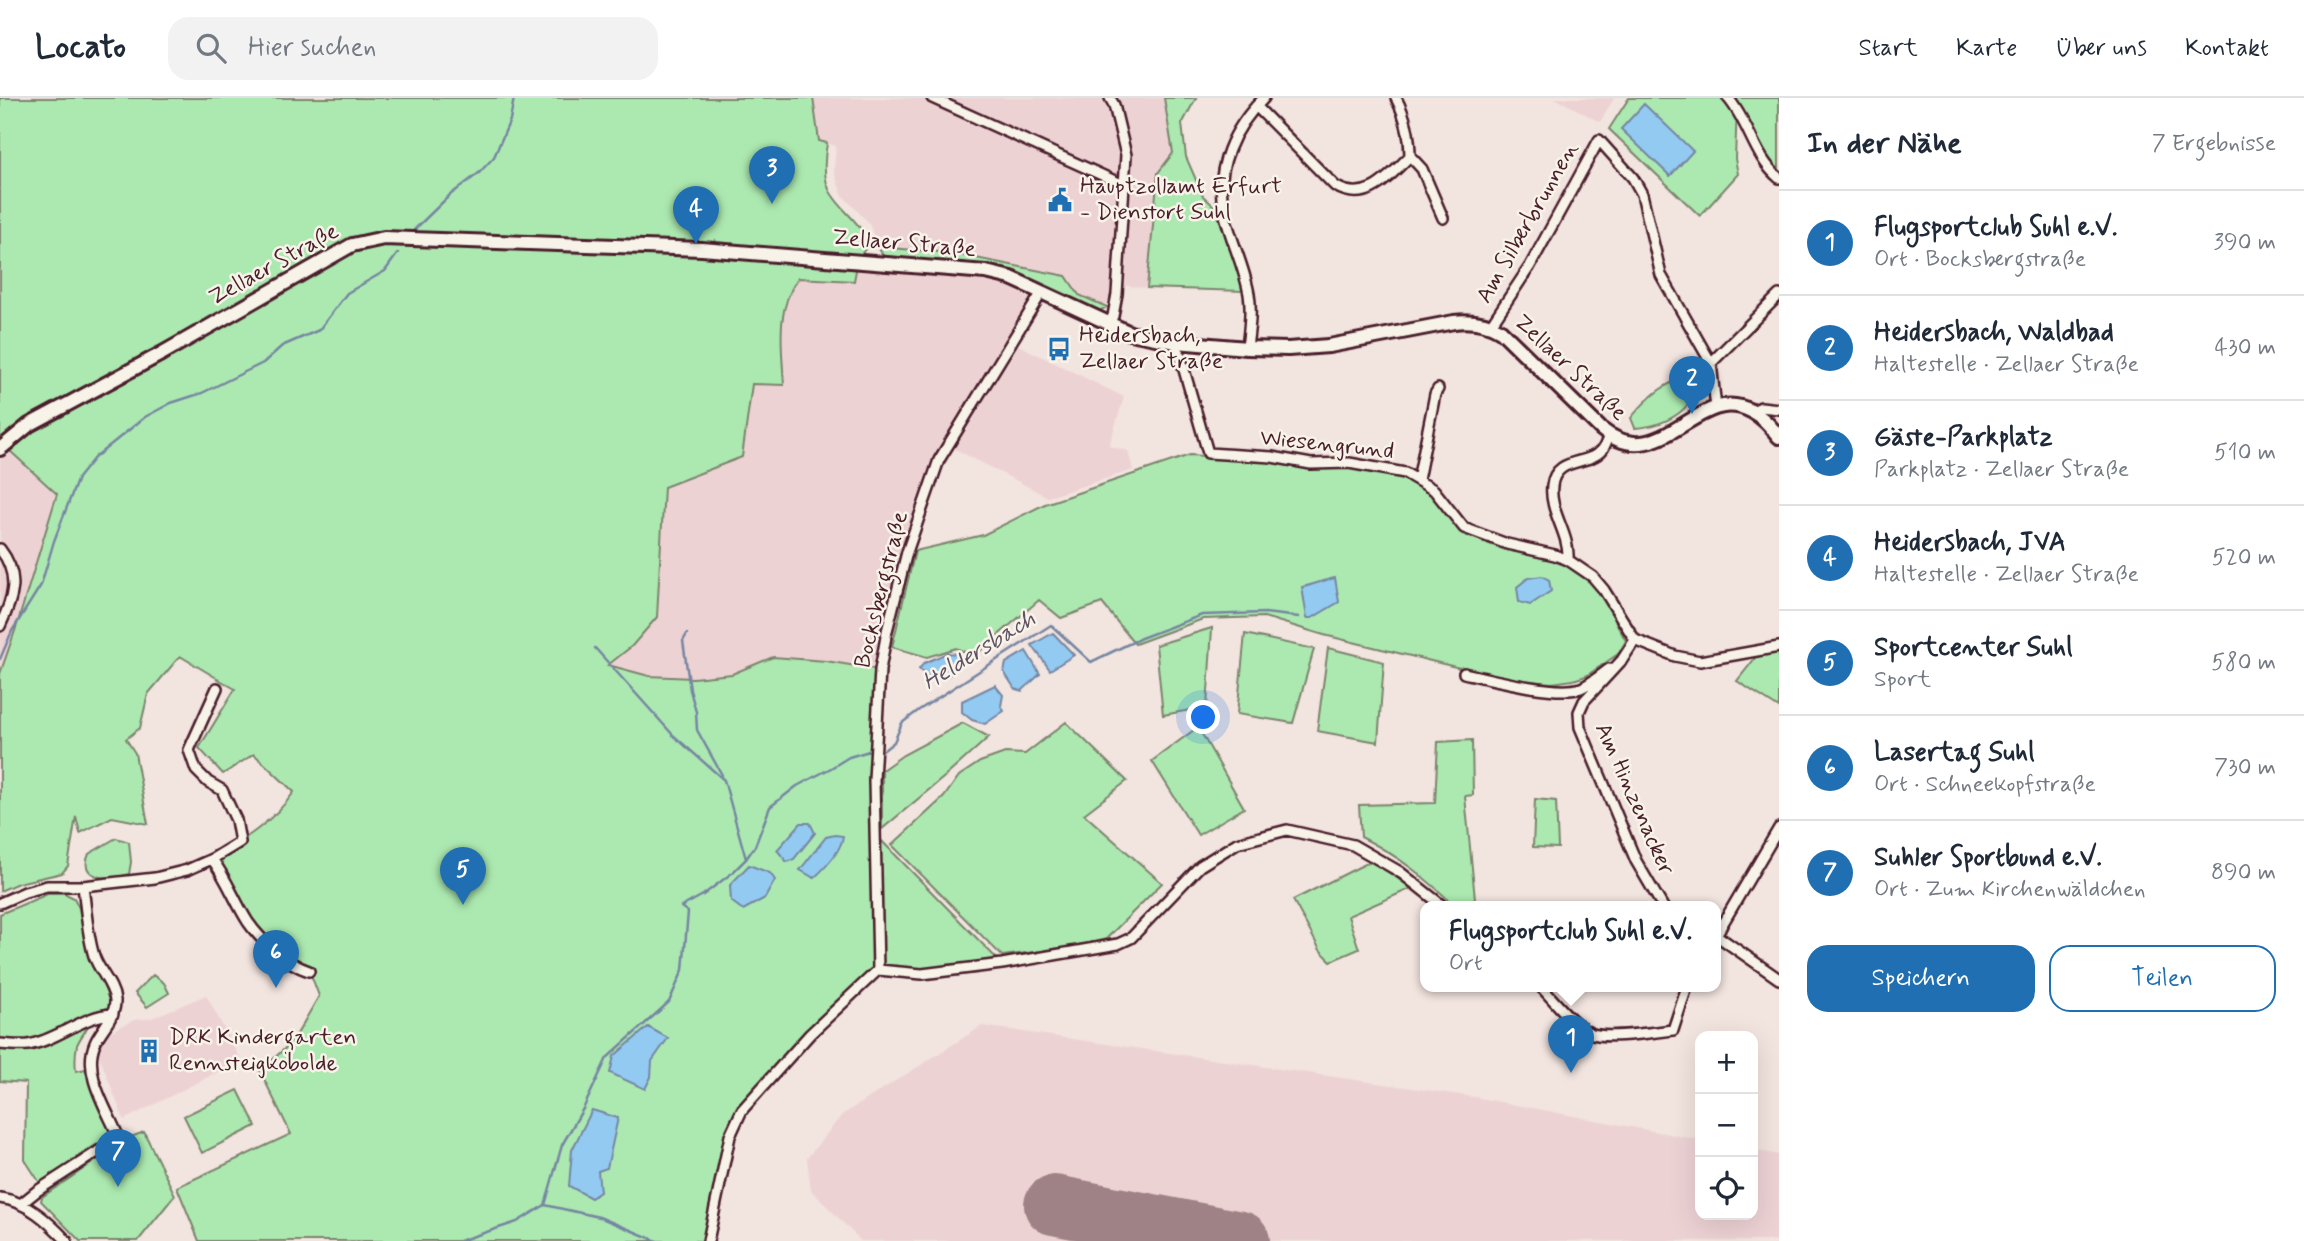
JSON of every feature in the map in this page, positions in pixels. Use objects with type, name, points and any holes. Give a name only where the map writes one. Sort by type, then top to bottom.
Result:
[{"type":"street","points":[[932,98],[1126,186]]},
{"type":"street","points":[[1108,325],[1113,316],[1117,294],[1126,186],[1126,155],[1110,98]]},
{"type":"street","points":[[1247,348],[1250,296],[1224,213],[1221,180],[1233,140],[1247,116],[1264,98]]},
{"type":"street","points":[[1396,98],[1410,136],[1410,156],[1422,169],[1443,218]]},
{"type":"street","points":[[1728,98],[1735,105],[1760,156],[1779,178]]},
{"type":"street","points":[[1256,106],[1335,186],[1347,193],[1361,193],[1380,185],[1410,156]]},
{"type":"street","name":"Am Silberbrunnen","points":[[1491,325],[1530,266],[1599,140],[1633,178],[1642,194],[1661,275],[1711,363]]},
{"type":"street","name":"Zellaer Straße","points":[[0,449],[29,425],[161,354],[352,245],[373,239],[714,250],[986,272],[1011,278],[1130,334],[1176,342],[1247,348],[1329,346],[1466,321],[1491,325],[1507,336],[1609,435],[1629,443],[1647,442],[1672,433],[1716,408]]},
{"type":"street","name":"Bocksbergstraße","points":[[878,970],[874,780],[880,670],[887,631],[907,552],[939,460],[1042,292]]},
{"type":"street","points":[[1779,295],[1711,363],[1716,408],[1735,405],[1752,411],[1779,437]]},
{"type":"street","name":"Wiesengrund","points":[[1176,342],[1208,453],[1272,457],[1311,464],[1349,463],[1405,473],[1434,490],[1464,528],[1507,544],[1568,560],[1599,584],[1635,640]]},
{"type":"street","points":[[1418,480],[1438,390]]},
{"type":"street","points":[[1752,411],[1760,407],[1779,409]]},
{"type":"street","points":[[1568,560],[1567,541],[1551,496],[1552,482],[1557,473],[1571,463],[1603,450],[1609,435]]},
{"type":"street","points":[[0,549],[12,574],[13,593],[0,626]]},
{"type":"street","points":[[1635,640],[1675,656],[1700,661],[1779,647]]},
{"type":"street","name":"Am Hinzenacker","points":[[1635,640],[1622,660],[1584,701],[1579,712],[1580,727],[1636,860],[1659,901]]},
{"type":"street","points":[[1464,673],[1539,688],[1581,688],[1622,660]]},
{"type":"street","points":[[0,903],[24,892],[47,886],[83,886],[155,878],[187,870],[240,842],[236,820],[222,790],[208,782],[196,770],[189,750],[217,688]]},
{"type":"street","points":[[1721,927],[1779,828]]},
{"type":"street","points":[[708,1241],[730,1136],[742,1110],[810,1034],[878,970],[922,974],[1002,964],[1118,944],[1131,938],[1200,866],[1237,843],[1287,830],[1353,845],[1400,872],[1436,901]]},
{"type":"street","points":[[212,859],[224,875],[247,921],[258,935],[284,957],[309,971]]},
{"type":"street","points":[[22,1203],[118,1136],[94,1079],[91,1060],[94,1044],[113,1014],[114,995],[94,956],[83,886]]},
{"type":"street","points":[[1721,938],[1779,979]]},
{"type":"street","points":[[1546,992],[1582,1027],[1591,1033],[1603,1035],[1673,1030],[1685,992]]},
{"type":"street","points":[[0,1044],[30,1045],[101,1014],[113,1014]]},
{"type":"street","points":[[0,1198],[32,1208],[67,1241]]},
{"type":"shaded area","points":[[813,98],[1164,98],[1173,153],[1158,173],[1147,288],[1113,284],[1107,307],[988,259],[878,247],[869,223],[843,196],[838,184],[834,170],[836,146],[819,141]]},
{"type":"shaded area","points":[[1555,98],[1614,98],[1600,122]]},
{"type":"shaded area","points":[[857,265],[989,277],[1015,285],[1029,296],[1027,310],[944,453],[907,552],[880,670],[826,661],[773,657],[732,674],[693,678],[649,676],[608,665],[632,646],[657,617],[664,487],[742,457],[752,383],[784,385],[781,325],[788,293],[798,278],[853,281]]},
{"type":"shaded area","points":[[1016,344],[1124,397],[1109,446],[1128,451],[1133,470],[1048,497],[953,448]]},
{"type":"shaded area","points":[[9,450],[57,493],[0,674],[0,460]]},
{"type":"shaded area","points":[[206,995],[241,1060],[124,1120],[98,1053],[108,1033],[134,1020],[152,1018]]},
{"type":"shaded area","points":[[982,1026],[1474,1097],[1695,1139],[1695,1220],[1758,1220],[1758,1151],[1779,1155],[1779,1241],[861,1241],[811,1190],[807,1158],[842,1115]]},
{"type":"green space","points":[[0,98],[813,98],[819,141],[827,143],[825,178],[829,190],[862,231],[868,245],[860,256],[716,245],[715,239],[714,250],[397,239],[352,245],[155,348],[26,421],[12,431],[0,445]]},
{"type":"green space","points":[[1164,98],[1196,98],[1182,124],[1186,157],[1203,196],[1216,208],[1244,291],[1147,288],[1158,173],[1173,153]]},
{"type":"green space","points":[[1629,98],[1779,98],[1779,173],[1763,155],[1737,106],[1735,159],[1738,174],[1700,216],[1609,129]]},
{"type":"green space","points":[[398,242],[712,254],[857,265],[854,281],[798,278],[783,316],[781,343],[784,385],[752,384],[742,457],[664,487],[657,617],[632,646],[608,665],[649,676],[693,678],[732,674],[773,657],[826,661],[880,670],[875,834],[1002,964],[922,974],[878,970],[742,1110],[730,1136],[708,1241],[199,1241],[177,1187],[291,1134],[260,1071],[293,1041],[319,996],[308,967],[301,968],[258,935],[212,859],[267,821],[294,792],[254,754],[223,774],[199,748],[235,689],[180,656],[148,694],[140,728],[126,739],[135,753],[148,824],[112,817],[80,833],[76,816],[68,866],[62,873],[18,883],[0,891],[0,674],[57,494],[9,450],[32,429],[338,255],[374,244]]},
{"type":"green space","points":[[878,247],[951,253],[1066,276],[1079,295],[1107,307],[1093,314],[1038,286],[885,259]]},
{"type":"green space","points":[[1696,372],[1696,385],[1688,405],[1670,419],[1635,428],[1631,418],[1652,395],[1676,380]]},
{"type":"green space","points":[[1190,455],[1349,466],[1404,477],[1431,492],[1462,531],[1554,558],[1574,568],[1600,592],[1626,641],[1618,654],[1586,676],[1552,683],[1464,669],[1324,635],[1264,617],[1203,619],[1135,644],[1102,603],[1061,618],[1039,600],[974,656],[956,648],[927,657],[892,647],[915,551],[983,535],[1045,504]]},
{"type":"green space","points":[[1212,628],[1207,707],[1163,715],[1156,645]]},
{"type":"green space","points":[[1245,634],[1314,649],[1293,723],[1237,714]]},
{"type":"green space","points":[[1328,648],[1384,662],[1378,742],[1317,731]]},
{"type":"green space","points":[[1779,652],[1779,708],[1737,681],[1756,657]]},
{"type":"green space","points":[[1066,722],[1127,781],[1084,814],[1162,883],[1106,939],[1074,947],[1002,956],[892,845],[944,797],[959,776],[980,762],[1005,753],[1025,754]]},
{"type":"green space","points":[[963,723],[989,737],[882,829],[882,770],[903,755]]},
{"type":"green space","points":[[1198,727],[1244,808],[1198,835],[1152,761]]},
{"type":"green space","points":[[1472,740],[1473,795],[1465,796],[1473,901],[1450,901],[1412,868],[1361,837],[1359,805],[1435,803],[1438,742]]},
{"type":"green space","points":[[1535,799],[1556,801],[1558,848],[1533,847]]},
{"type":"green space","points":[[116,838],[129,842],[129,874],[106,878],[92,874],[87,863],[89,854]]},
{"type":"green space","points":[[1371,861],[1412,888],[1348,916],[1359,949],[1331,961],[1320,950],[1293,900]]},
{"type":"green space","points":[[50,893],[64,893],[74,898],[79,908],[92,964],[101,978],[111,1006],[89,1017],[87,1028],[77,1045],[75,1061],[76,1071],[86,1069],[111,1134],[108,1143],[99,1148],[96,1145],[72,1160],[74,1164],[40,1183],[25,1160],[26,1083],[0,1081],[0,914]]},
{"type":"green space","points":[[153,975],[164,983],[169,993],[147,1007],[135,993]]},
{"type":"green space","points":[[238,1090],[256,1126],[202,1153],[184,1116]]},
{"type":"green space","points":[[144,1132],[175,1195],[138,1241],[80,1241],[41,1201],[42,1197],[131,1137]]},
{"type":"water","points":[[1644,104],[1693,151],[1670,176],[1621,129]]},
{"type":"water","points":[[1542,576],[1549,580],[1551,591],[1530,605],[1519,602],[1517,587],[1528,578]]},
{"type":"water","points":[[1335,578],[1339,602],[1312,618],[1307,618],[1302,587]]},
{"type":"water","points":[[1053,633],[1074,655],[1050,670],[1032,645]]},
{"type":"water","points":[[1026,651],[1040,674],[1022,691],[1015,689],[1004,672],[1006,663]]},
{"type":"water","points":[[947,653],[958,654],[959,662],[946,677],[936,680],[919,669],[924,663]]},
{"type":"water","points":[[995,685],[1003,695],[1001,706],[1004,711],[985,724],[972,720],[962,712],[962,701]]},
{"type":"water","points":[[801,823],[810,823],[815,833],[794,859],[787,862],[777,850]]},
{"type":"water","points":[[843,836],[842,842],[836,854],[814,878],[800,870],[826,837]]},
{"type":"water","points":[[749,865],[770,873],[775,880],[765,898],[743,910],[731,901],[730,885]]},
{"type":"water","points":[[648,1027],[668,1038],[652,1061],[651,1077],[645,1089],[610,1073],[614,1056]]},
{"type":"water","points":[[592,1110],[618,1118],[607,1168],[598,1171],[600,1192],[591,1198],[569,1186],[572,1150]]},
{"type":"waterway","points":[[414,230],[494,157],[510,120],[514,98]]},
{"type":"waterway","points":[[0,659],[12,631],[41,585],[78,478],[94,458],[145,417],[263,363],[282,346],[319,330],[347,293],[385,271],[398,253]]},
{"type":"waterway","name":"Heldersbach","points":[[884,750],[894,742],[902,723],[919,710],[1051,625],[1091,662],[1141,638],[1202,615],[1265,613],[1299,617]]},
{"type":"waterway","points":[[687,634],[683,641],[697,730],[722,775]]},
{"type":"waterway","points":[[595,648],[673,735],[724,780],[746,859]]},
{"type":"waterway","name":"Heldersbach","points":[[459,1241],[517,1222],[545,1205],[562,1145],[607,1058],[669,1002],[683,970],[688,912],[681,907],[703,895],[746,859],[755,846],[770,807],[797,786],[849,757],[869,751]]},
{"type":"waterway","points":[[545,1205],[599,1217],[657,1241]]},
{"type":"runway","points":[[1054,1205],[1240,1241]]},
{"type":"place","name":"Hauptzollamt Erfurt - Dienstort Suhl","points":[[1060,200]]},
{"type":"place","name":"Gäste-Parkplatz","points":[[772,204]]},
{"type":"place","name":"Heidersbach, JVA","points":[[696,244]]},
{"type":"place","name":"Heidersbach, Zellaer Straße","points":[[1059,349]]},
{"type":"place","name":"Heidersbach, Waldbad","points":[[1692,414]]},
{"type":"place","name":"Sportcenter Suhl","points":[[463,905]]},
{"type":"place","name":"Lasertag Suhl","points":[[276,988]]},
{"type":"place","name":"DRK Kindergarten Rennsteigkobolde","points":[[149,1051]]},
{"type":"place","name":"Flugsportclub Suhl e.V.","points":[[1571,1073]]},
{"type":"place","name":"Suhler Sportbund e.V.","points":[[118,1187]]}]
